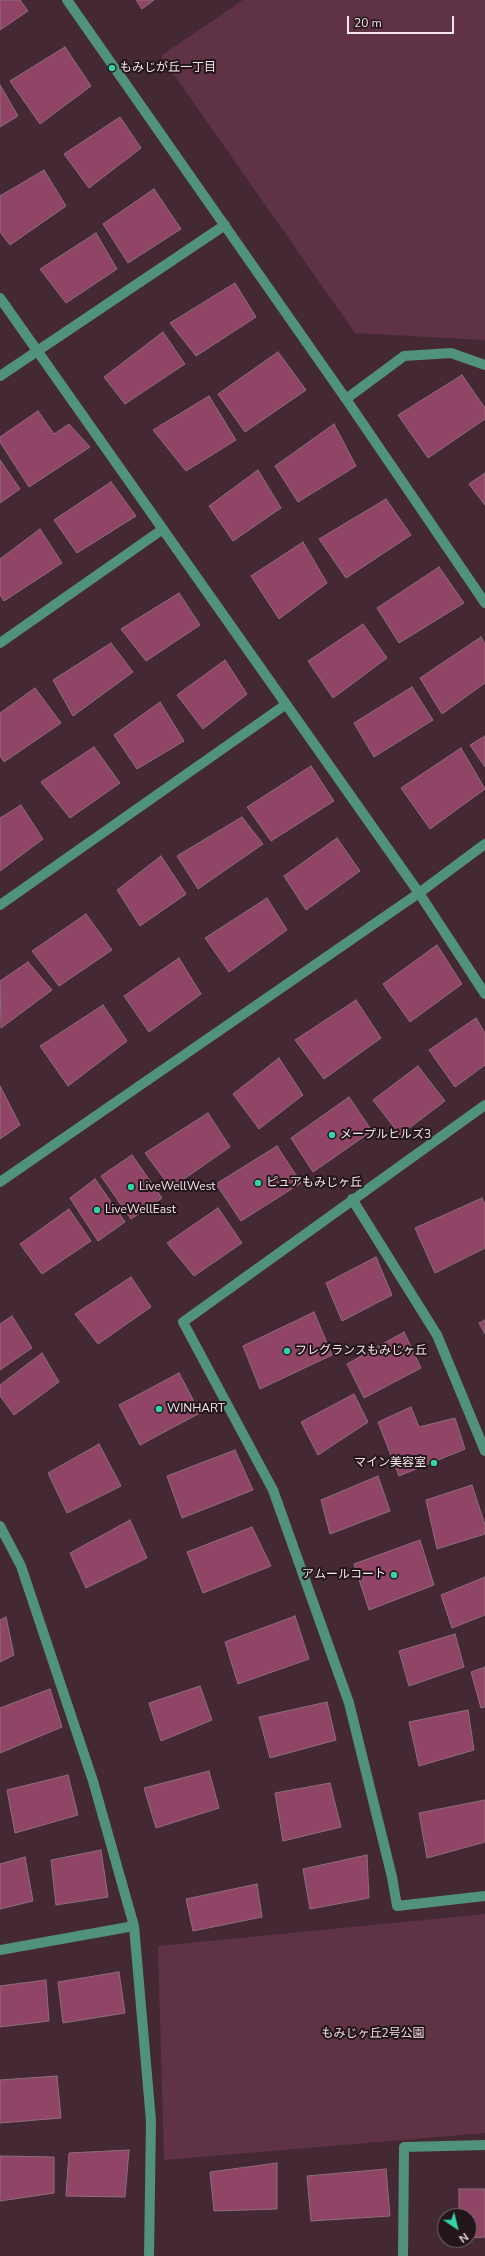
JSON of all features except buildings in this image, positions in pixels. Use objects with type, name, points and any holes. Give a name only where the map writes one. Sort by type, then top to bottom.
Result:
[{"type":"street","points":[[67,0],[346,398],[485,603]]},
{"type":"street","points":[[0,376],[225,225]]},
{"type":"street","points":[[0,298],[38,350],[285,705],[419,893],[485,994]]},
{"type":"street","points":[[346,398],[404,356],[451,353],[485,365]]},
{"type":"street","points":[[0,643],[163,529]]},
{"type":"street","points":[[0,905],[285,705]]},
{"type":"street","points":[[0,1182],[419,893],[485,844]]},
{"type":"street","points":[[485,1106],[352,1199],[183,1322],[273,1490],[349,1703],[392,1877],[397,1906],[485,1896]]},
{"type":"street","points":[[352,1199],[438,1335],[485,1451]]},
{"type":"street","points":[[0,1526],[21,1566],[93,1781],[134,1926],[151,2121],[149,2256]]},
{"type":"street","points":[[0,1950],[134,1926]]},
{"type":"street","points":[[403,2256],[404,2147],[485,2145]]},
{"type":"green space","points":[[243,0],[485,0],[485,340],[355,333],[161,56]]},
{"type":"green space","name":"もみじヶ丘2号公園","points":[[485,1914],[485,2133],[164,2160],[158,1946]]},
{"type":"place","name":"もみじが丘一丁目","points":[[112,68]]},
{"type":"place","name":"メープルヒルズ3","points":[[332,1135]]},
{"type":"place","name":"ピュアもみじヶ丘","points":[[258,1183]]},
{"type":"place","name":"LiveWellWest","points":[[131,1187]]},
{"type":"place","name":"LiveWellEast","points":[[97,1210]]},
{"type":"place","name":"フレグランスもみじヶ丘","points":[[287,1351]]},
{"type":"place","name":"WINHART","points":[[159,1409]]},
{"type":"place","name":"マイン美容室","points":[[434,1463]]},
{"type":"place","name":"アムールコート","points":[[394,1575]]}]
